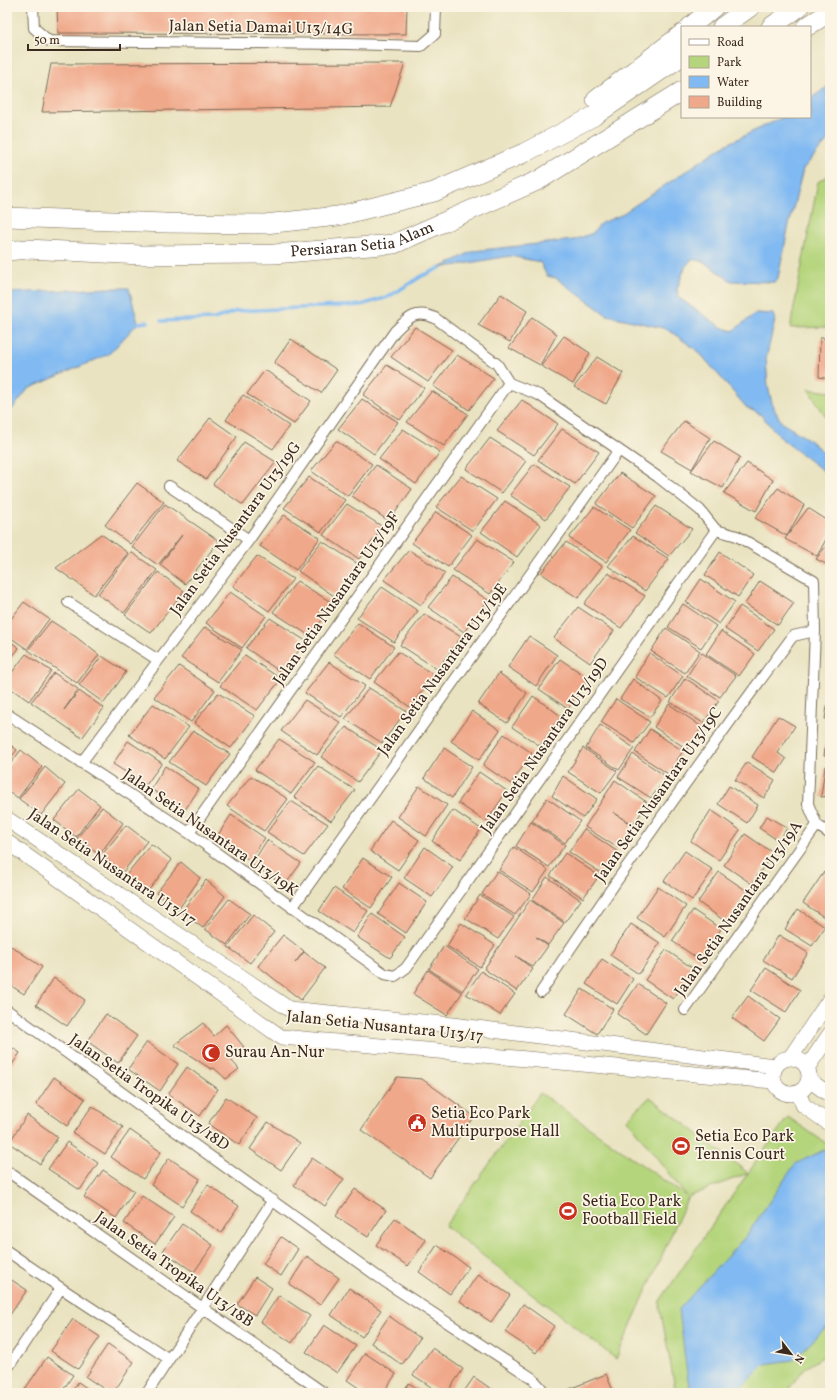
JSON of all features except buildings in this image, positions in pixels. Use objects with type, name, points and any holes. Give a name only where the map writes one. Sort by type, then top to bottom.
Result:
[{"type":"highway","points":[[691,26],[714,7]]},
{"type":"highway","points":[[723,26],[750,7]]},
{"type":"highway","points":[[772,26],[799,7]]},
{"type":"highway","points":[[808,26],[830,12]]},
{"type":"highway","points":[[524,153],[560,128],[681,35]]},
{"type":"highway","name":"Persiaran Setia Alam","points":[[7,217],[165,223],[265,224],[330,217],[434,192],[524,153],[594,116],[681,57]]},
{"type":"highway","name":"Persiaran Setia Alam","points":[[7,251],[28,249],[142,255],[274,254],[394,244],[539,180],[679,94]]},
{"type":"main road","name":"Jalan Setia Nusantara U13/17","points":[[7,819],[289,1009],[453,1025],[775,1066]]},
{"type":"main road","name":"Jalan Setia Nusantara U13/17","points":[[7,842],[281,1037],[773,1081]]},
{"type":"main road","points":[[790,1058],[830,999]]},
{"type":"main road","points":[[830,1034],[808,1074],[805,1087],[799,1093],[791,1095],[783,1093],[776,1088],[772,1073],[775,1066],[782,1060],[790,1058],[798,1059],[808,1074],[830,1095]]},
{"type":"main road","points":[[799,1093],[804,1106],[830,1124]]},
{"type":"street","name":"Jalan Setia Damai U13/14G","points":[[33,7],[34,28],[49,41],[421,46],[435,34],[436,7]]},
{"type":"street","name":"Jalan Setia Nusantara U13/19G","points":[[81,763],[249,540],[395,331],[405,321],[416,314],[426,314],[435,318],[497,364],[509,383]]},
{"type":"street","points":[[509,383],[539,395],[658,477],[700,510],[716,530]]},
{"type":"street","name":"Jalan Setia Nusantara U13/19F","points":[[189,833],[509,383]]},
{"type":"street","name":"Jalan Setia Nusantara U13/19E","points":[[292,908],[619,450]]},
{"type":"street","points":[[169,486],[249,540]]},
{"type":"street","name":"Jalan Setia Nusantara U13/19A","points":[[716,530],[737,536],[814,581],[814,631],[808,804],[817,825],[830,834]]},
{"type":"street","name":"Jalan Setia Nusantara U13/19D","points":[[395,976],[406,968],[716,530]]},
{"type":"street","points":[[68,602],[158,660]]},
{"type":"street","name":"Jalan Setia Nusantara U13/19C","points":[[541,992],[599,906],[734,716],[793,636],[814,631]]},
{"type":"street","name":"Jalan Setia Nusantara U13/19K","points":[[7,714],[189,833],[385,974],[395,976]]},
{"type":"street","name":"Jalan Setia Nusantara U13/19A","points":[[685,1010],[817,825]]},
{"type":"street","name":"Jalan Setia Tropika U13/18D","points":[[7,1010],[384,1280],[532,1378],[544,1393]]},
{"type":"street","name":"Jalan Setia Tropika U13/18B","points":[[7,1171],[324,1393]]},
{"type":"street","points":[[147,1393],[204,1308],[273,1200]]},
{"type":"street","points":[[7,1250],[61,1288],[169,1359]]},
{"type":"street","points":[[7,1369],[61,1288]]},
{"type":"green space","points":[[830,174],[830,327],[790,328],[818,182]]},
{"type":"green space","points":[[808,389],[830,392],[830,423]]},
{"type":"green space","name":"Setia Eco Park Football Field","points":[[540,1093],[686,1196],[627,1119],[650,1097],[748,1173],[688,1197],[616,1359],[445,1226]]},
{"type":"green space","points":[[788,1117],[830,1146],[830,1352],[804,1369],[786,1393],[676,1393],[659,1302]]},
{"type":"water","points":[[830,85],[830,138],[803,169],[788,229],[778,278],[775,282],[731,281],[704,262],[692,259],[685,267],[677,289],[679,298],[721,327],[733,331],[756,313],[773,314],[775,320],[766,359],[768,387],[773,407],[782,423],[808,439],[830,458],[830,476],[783,440],[760,414],[747,408],[698,351],[667,329],[607,315],[556,278],[547,276],[540,262],[510,256],[440,268],[473,251],[574,240],[593,233],[601,223],[619,216],[725,145],[781,118],[811,118],[811,98]]},
{"type":"water","points":[[129,288],[138,323],[109,354],[28,389],[7,416],[7,293]]},
{"type":"water","points":[[824,1150],[830,1154],[830,1324],[793,1360],[765,1364],[736,1393],[691,1393],[687,1375],[679,1309],[746,1236],[795,1164]]},
{"type":"waterway","points":[[161,321],[214,319],[237,311],[361,305],[388,297],[422,276],[440,268]]},
{"type":"waterway","points":[[138,323],[148,322]]},
{"type":"place","name":"Surau An-Nur","points":[[211,1053]]},
{"type":"place","name":"Setia Eco Park Multipurpose Hall","points":[[417,1123]]},
{"type":"place","name":"Setia Eco Park Tennis Court","points":[[681,1146]]},
{"type":"place","name":"Setia Eco Park Football Field","points":[[568,1211]]}]
